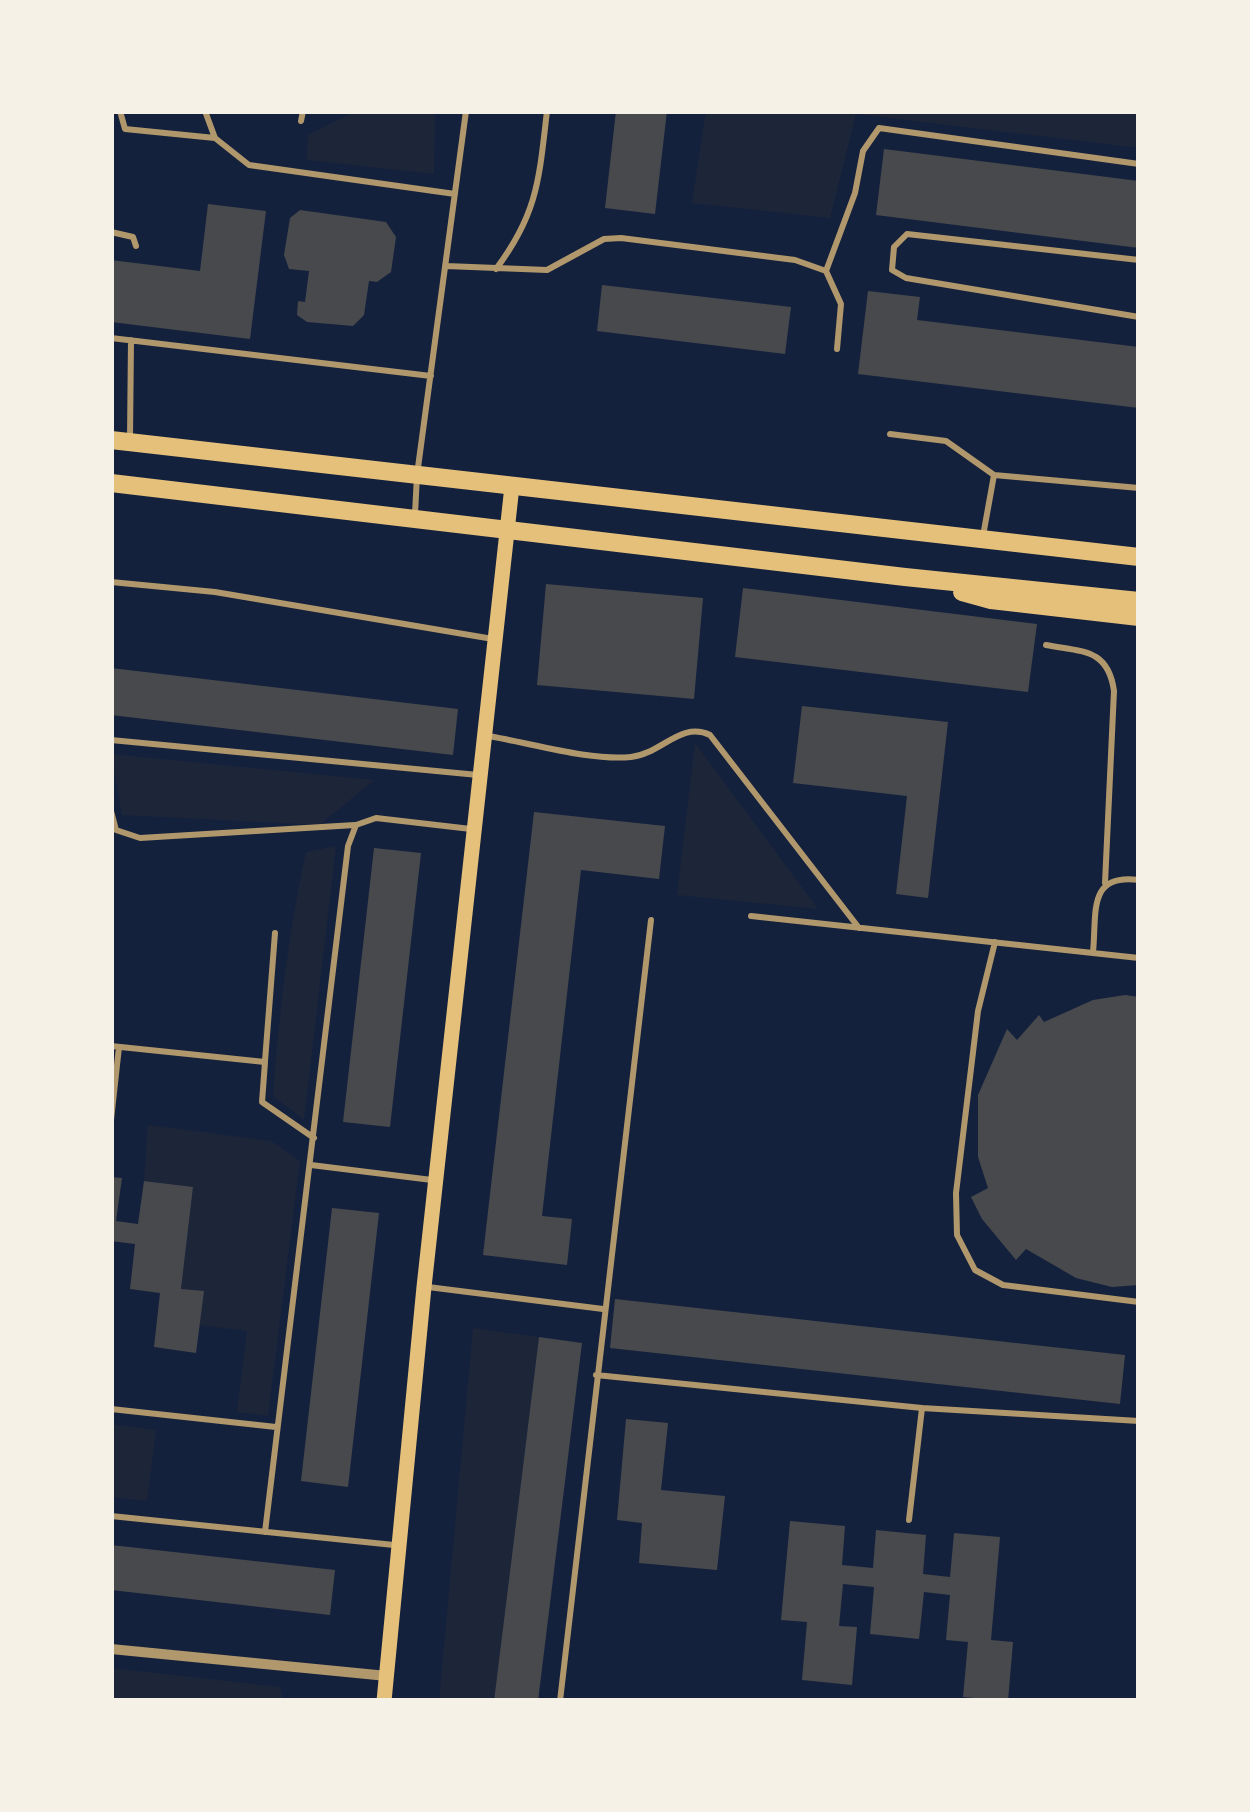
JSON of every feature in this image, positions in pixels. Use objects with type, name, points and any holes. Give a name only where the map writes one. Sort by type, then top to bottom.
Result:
[{"type":"main road","points":[[120,441],[1139,557]]},
{"type":"main road","points":[[111,483],[905,578],[1139,601]]},
{"type":"main road","points":[[384,1701],[512,486]]},
{"type":"main road","points":[[905,578],[991,600],[1139,616]]},
{"type":"street","points":[[111,1649],[387,1676]]},
{"type":"lane","points":[[120,111],[125,130],[215,138]]},
{"type":"lane","points":[[205,111],[215,138],[249,165],[455,194]]},
{"type":"lane","points":[[301,122],[303,111]]},
{"type":"lane","points":[[415,518],[466,111]]},
{"type":"lane","points":[[496,269],[521,236],[536,197],[547,111]]},
{"type":"lane","points":[[837,349],[841,304],[826,271],[855,193],[863,151],[879,128],[1139,164]]},
{"type":"lane","points":[[111,232],[133,237],[136,246]]},
{"type":"lane","points":[[1139,260],[907,234],[894,247],[892,270],[906,278],[1139,317]]},
{"type":"lane","points":[[446,266],[547,270],[604,239],[621,238],[795,260],[826,271]]},
{"type":"lane","points":[[111,338],[431,376]]},
{"type":"lane","points":[[120,441],[131,340]]},
{"type":"lane","points":[[890,434],[946,441],[994,475],[1139,488]]},
{"type":"lane","points":[[982,539],[994,475]]},
{"type":"lane","points":[[111,582],[215,592],[495,639]]},
{"type":"lane","points":[[1046,645],[1088,653],[1106,662],[1112,672],[1105,883]]},
{"type":"lane","points":[[484,736],[633,757],[685,731],[710,735],[859,928]]},
{"type":"lane","points":[[111,740],[481,775]]},
{"type":"lane","points":[[111,811],[116,830],[111,840]]},
{"type":"lane","points":[[116,830],[140,838],[356,825],[376,818],[475,830]]},
{"type":"lane","points":[[265,1532],[348,846],[356,825]]},
{"type":"lane","points":[[1093,952],[1099,891],[1119,877],[1139,880]]},
{"type":"lane","points":[[751,916],[1139,958]]},
{"type":"lane","points":[[560,1701],[651,920]]},
{"type":"lane","points":[[275,933],[262,1102],[314,1138]]},
{"type":"lane","points":[[995,942],[978,1011],[956,1193],[957,1235],[975,1270],[1003,1285],[1139,1302]]},
{"type":"lane","points":[[111,1120],[115,1046],[265,1062]]},
{"type":"lane","points":[[311,1166],[436,1180]]},
{"type":"lane","points":[[424,1287],[603,1309]]},
{"type":"lane","points":[[596,1376],[922,1408],[1139,1420]]},
{"type":"lane","points":[[909,1520],[922,1408]]},
{"type":"lane","points":[[111,1409],[276,1427]]},
{"type":"lane","points":[[111,1516],[399,1545]]},
{"type":"shaded area","points":[[355,111],[435,111],[434,174],[307,160],[308,135]]},
{"type":"shaded area","points":[[706,111],[1139,111],[1139,148],[856,114],[830,218],[692,203]]},
{"type":"shaded area","points":[[695,743],[818,909],[677,895]]},
{"type":"shaded area","points":[[111,754],[374,780],[320,825],[122,815]]},
{"type":"shaded area","points":[[336,846],[304,1120],[273,1096],[281,1004],[306,852]]},
{"type":"shaded area","points":[[148,1125],[271,1141],[300,1161],[268,1416],[237,1412],[247,1331],[199,1325],[203,1292],[181,1289],[193,1187],[144,1181]]},
{"type":"shaded area","points":[[473,1328],[539,1337],[494,1701],[439,1701]]},
{"type":"shaded area","points":[[111,1424],[156,1430],[147,1501],[111,1497]]},
{"type":"shaded area","points":[[111,1668],[280,1687],[283,1701],[111,1701]]},
{"type":"building","points":[[616,111],[667,111],[655,214],[605,208]]},
{"type":"building","points":[[884,149],[1139,181],[1139,248],[876,215]]},
{"type":"building","points":[[208,204],[266,211],[250,339],[111,322],[111,260],[200,271]]},
{"type":"building","points":[[300,210],[386,222],[396,237],[391,272],[377,282],[369,281],[364,315],[353,326],[307,322],[297,315],[298,301],[305,302],[309,271],[289,269],[284,255],[290,218]]},
{"type":"building","points":[[602,285],[791,307],[785,354],[597,331]]},
{"type":"building","points":[[868,291],[920,297],[917,320],[1139,347],[1139,408],[858,374]]},
{"type":"building","points":[[546,584],[703,598],[694,699],[537,685]]},
{"type":"building","points":[[743,588],[1037,624],[1028,692],[735,657]]},
{"type":"building","points":[[111,668],[458,709],[453,755],[111,715]]},
{"type":"building","points":[[802,706],[948,722],[928,898],[896,894],[907,796],[793,783]]},
{"type":"building","points":[[534,812],[665,826],[659,879],[581,870],[542,1216],[572,1219],[567,1265],[483,1255]]},
{"type":"building","points":[[374,848],[421,853],[390,1127],[343,1122]]},
{"type":"building","points":[[1139,997],[1139,1285],[1112,1287],[1076,1278],[1026,1249],[1016,1260],[982,1219],[971,1197],[988,1188],[978,1157],[978,1095],[1007,1029],[1017,1040],[1039,1015],[1044,1022],[1093,1000]]},
{"type":"building","points":[[111,1177],[122,1178],[116,1221],[138,1224],[144,1181],[193,1187],[181,1289],[204,1291],[196,1353],[154,1347],[160,1293],[130,1289],[135,1244],[111,1241]]},
{"type":"building","points":[[332,1208],[379,1213],[348,1487],[301,1481]]},
{"type":"building","points":[[615,1299],[1125,1355],[1120,1404],[610,1348]]},
{"type":"building","points":[[539,1337],[582,1343],[538,1701],[494,1701]]},
{"type":"building","points":[[626,1419],[668,1423],[661,1490],[725,1496],[717,1570],[639,1563],[642,1523],[617,1520]]},
{"type":"building","points":[[790,1521],[845,1526],[842,1565],[873,1568],[876,1530],[926,1535],[923,1574],[950,1577],[954,1533],[1000,1537],[991,1640],[1013,1642],[1008,1701],[963,1697],[968,1642],[946,1640],[950,1595],[924,1592],[919,1639],[870,1634],[874,1587],[843,1584],[839,1626],[857,1627],[852,1685],[802,1680],[807,1622],[781,1620]]},
{"type":"building","points":[[111,1545],[335,1570],[330,1615],[111,1590]]}]
